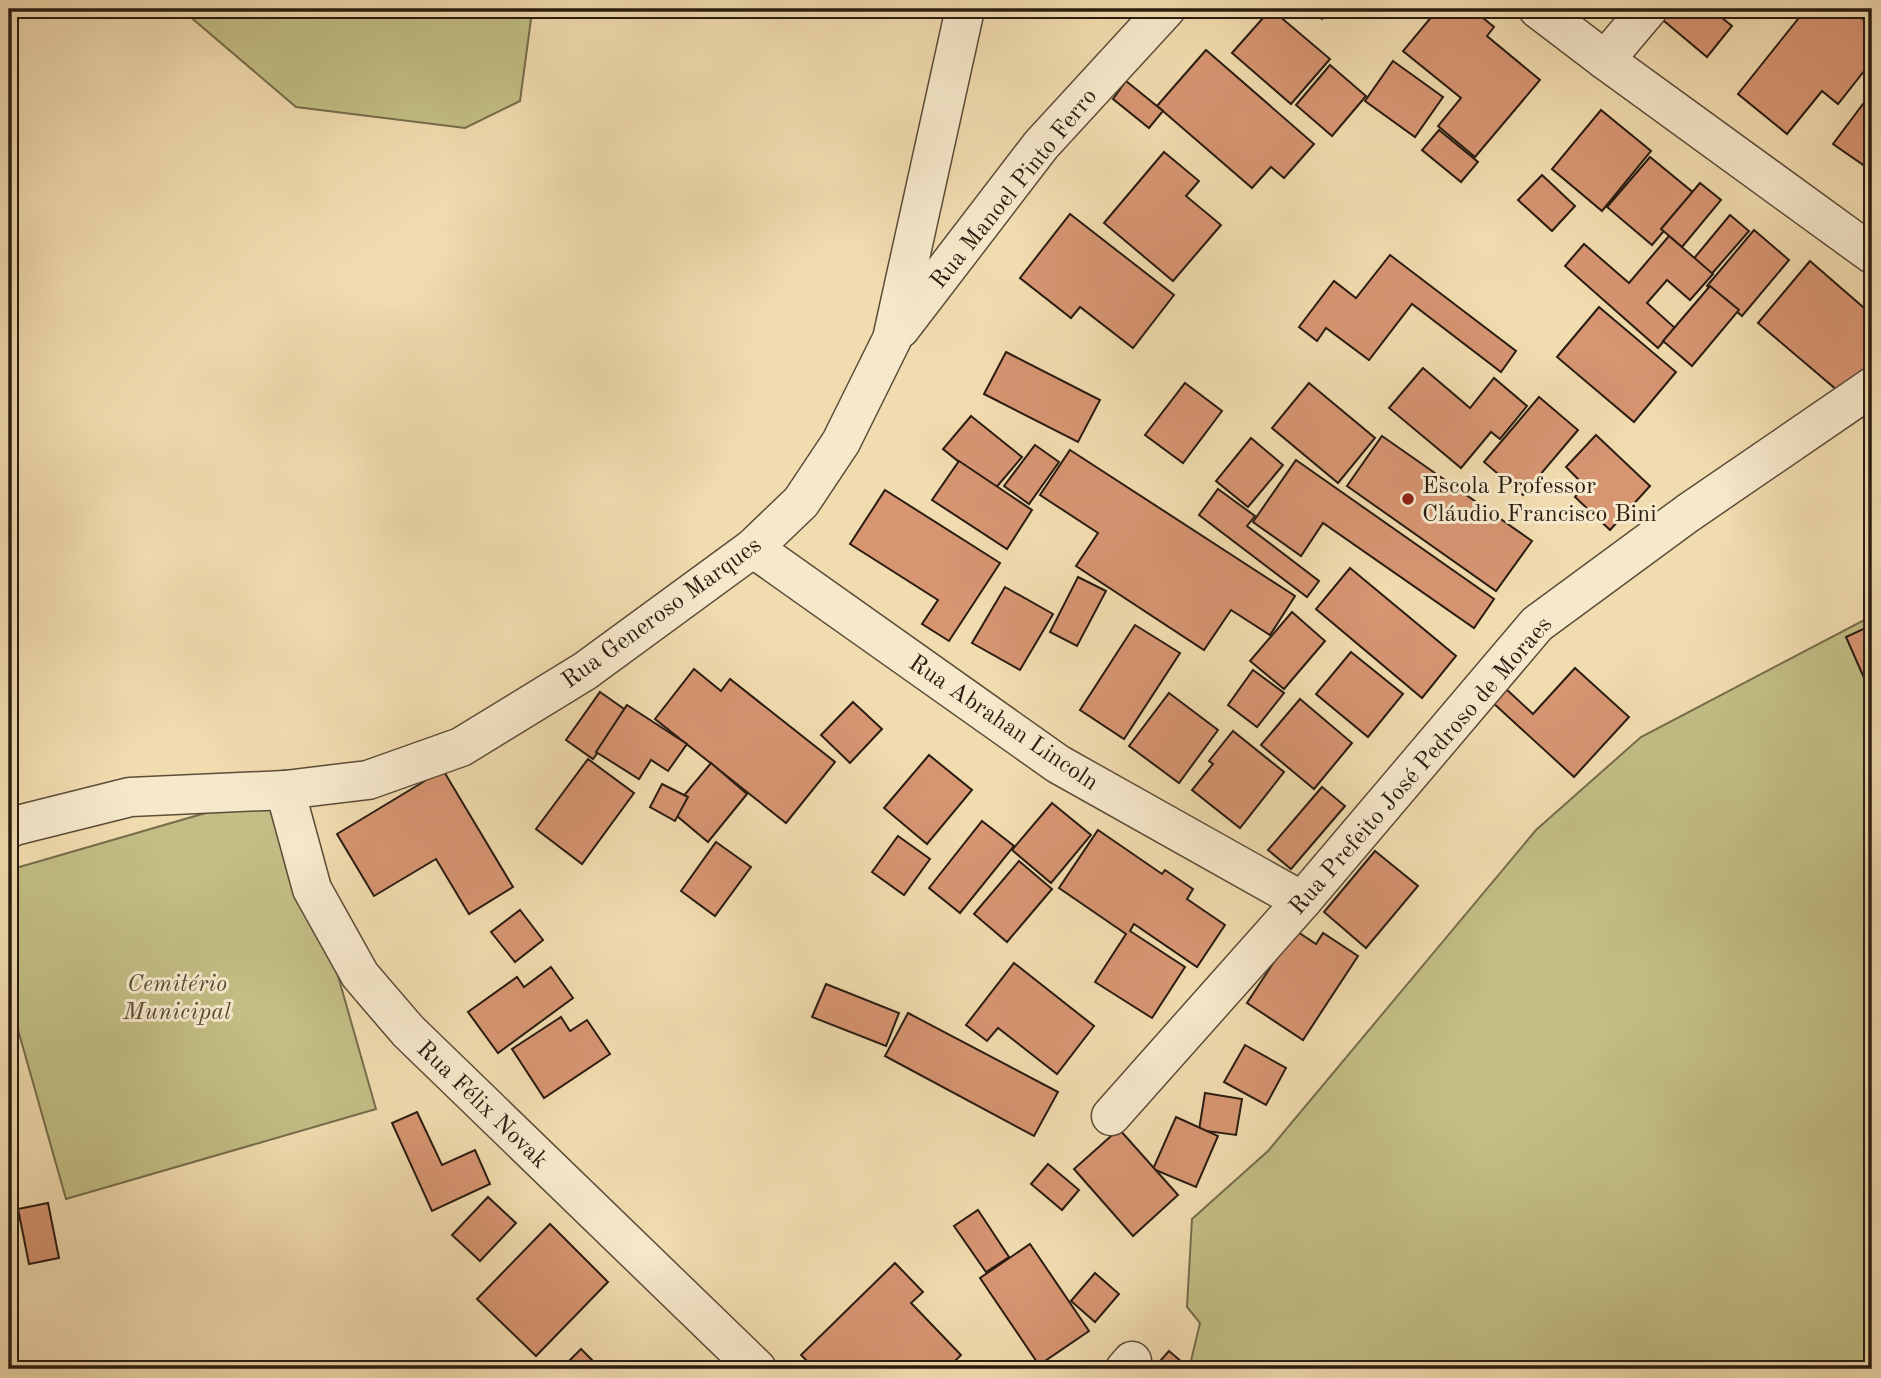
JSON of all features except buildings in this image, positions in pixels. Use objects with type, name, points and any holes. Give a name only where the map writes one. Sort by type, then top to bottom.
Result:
[{"type":"street","name":"Rua Generoso Marques","points":[[9,829],[130,797],[285,790],[368,780],[461,747],[585,671],[753,548],[801,502],[815,482],[841,442],[892,339],[965,9]]},
{"type":"street","name":"Rua Manoel Pinto Ferro","points":[[892,339],[1041,145],[1166,9]]},
{"type":"street","points":[[1538,9],[1872,254]]},
{"type":"street","points":[[1605,60],[1648,9]]},
{"type":"street","name":"Rua Prefeito José Pedroso de Moraes","points":[[1111,1116],[1302,901],[1537,624],[1688,513],[1872,387]]},
{"type":"street","name":"Rua Abrahan Lincoln","points":[[753,548],[1058,764],[1302,901]]},
{"type":"street","name":"Rua Félix Novak","points":[[285,790],[312,889],[360,975],[408,1031],[757,1369]]},
{"type":"green space","points":[[181,9],[530,9],[520,101],[465,128],[296,107]]},
{"type":"green space","points":[[1872,616],[1872,1369],[1189,1369],[1200,1323],[1187,1307],[1192,1219],[1268,1151],[1536,830],[1641,737]]},
{"type":"green space","name":"Cemitério Municipal","points":[[285,790],[376,1109],[66,1199],[9,998],[9,870]]},
{"type":"place","name":"Escola Professor Cláudio Francisco Bini","points":[[1408,499]]}]
